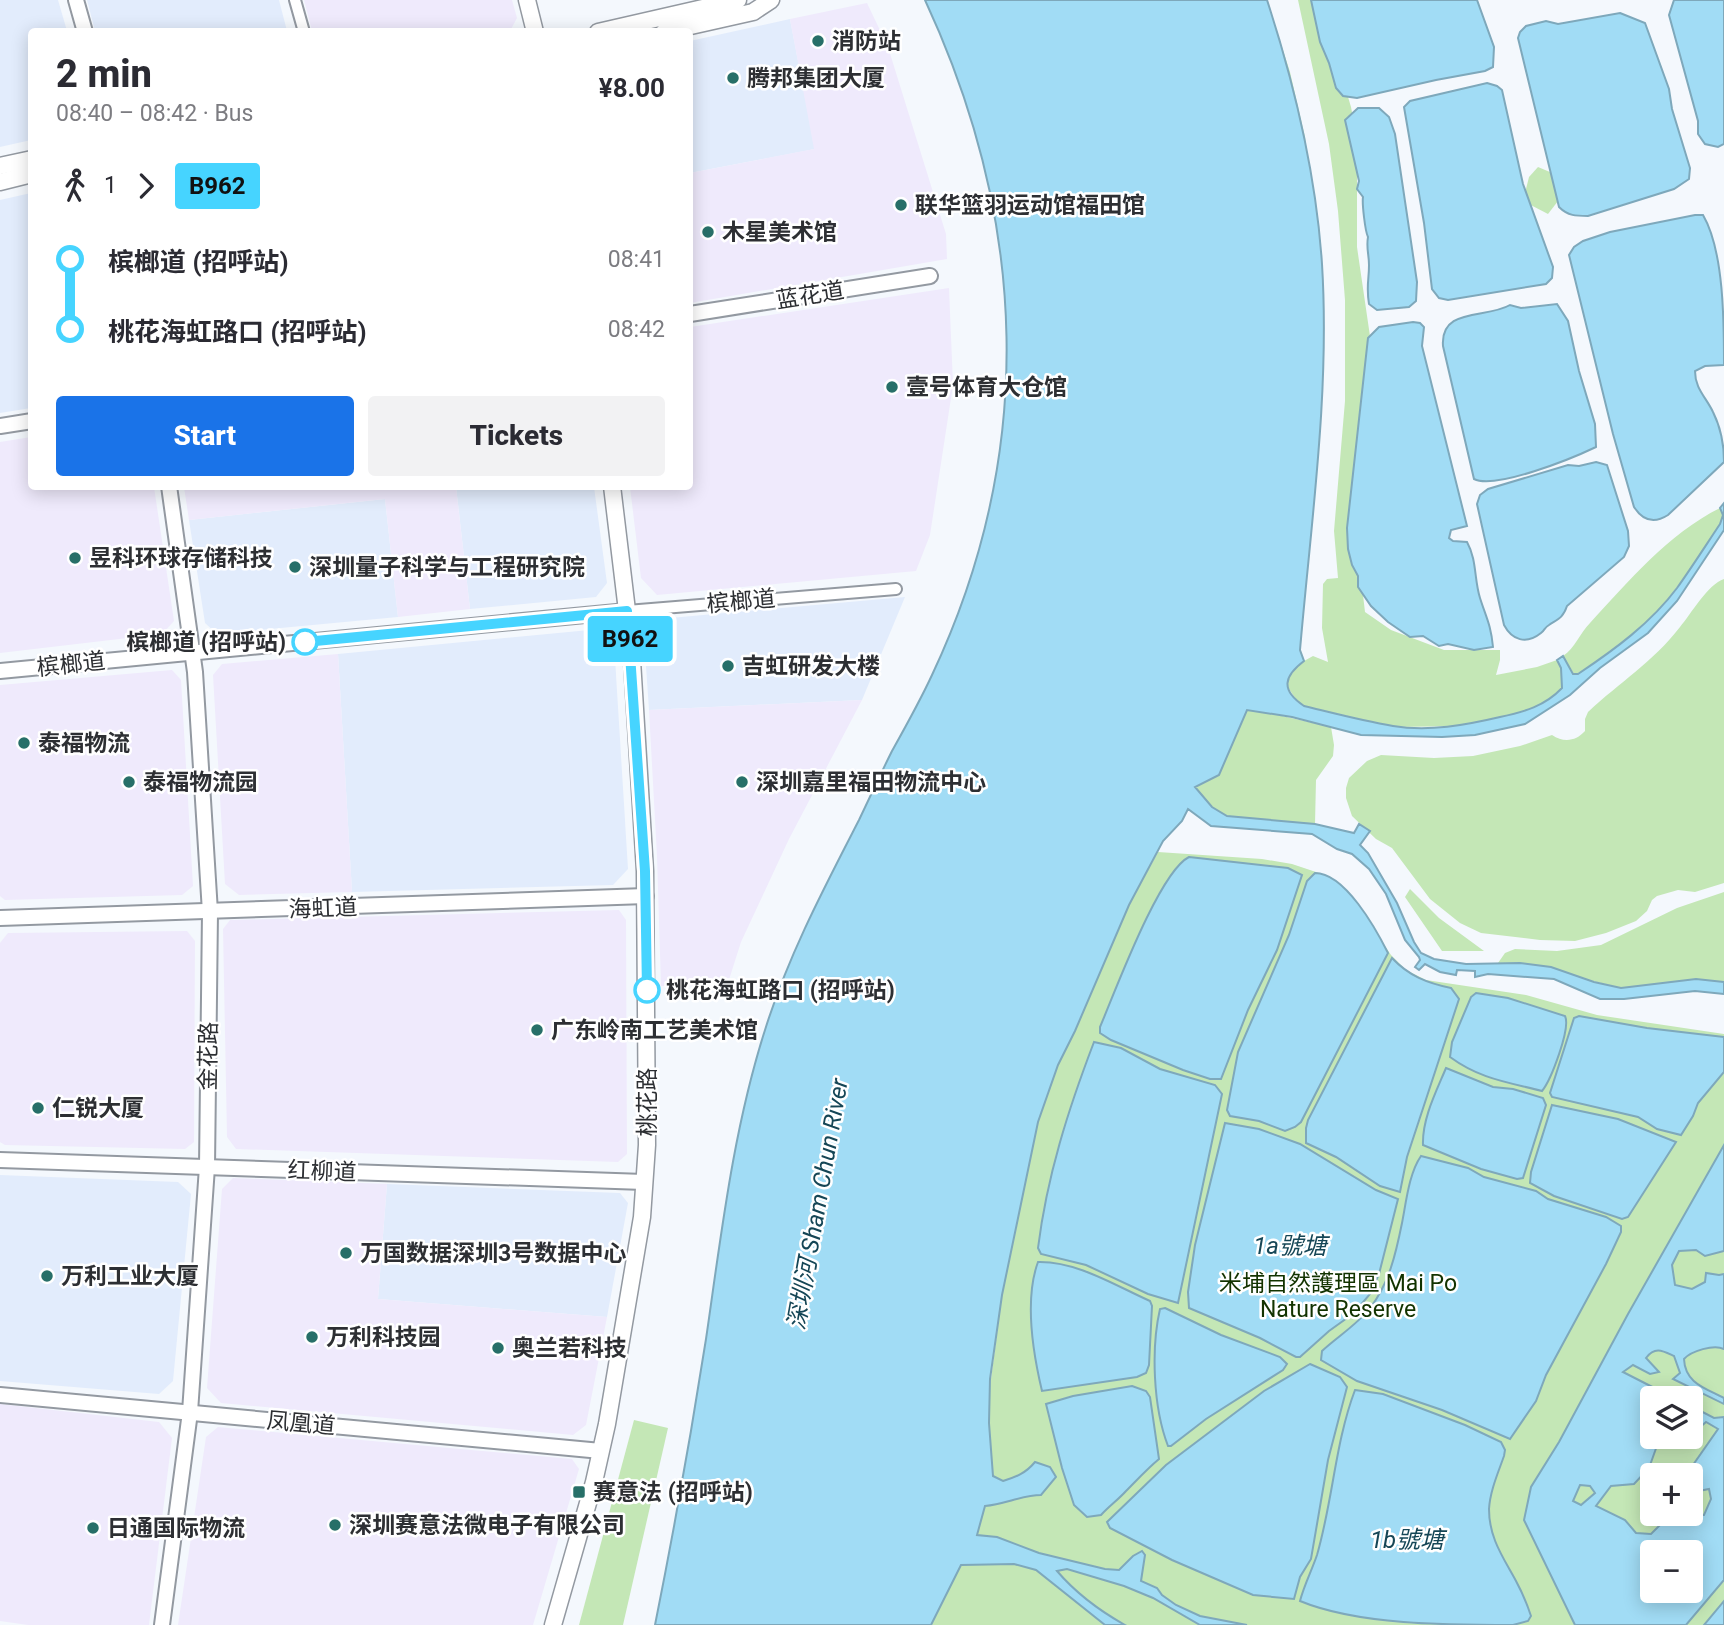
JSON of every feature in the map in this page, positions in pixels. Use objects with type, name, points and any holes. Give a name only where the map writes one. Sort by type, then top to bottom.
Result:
[{"type":"main road","points":[[527,0],[534,28]]},
{"type":"main road","points":[[616,28],[738,0]]},
{"type":"main road","points":[[682,28],[753,12],[771,0]]},
{"type":"main road","points":[[0,166],[28,160]]},
{"type":"main road","points":[[0,182],[28,175]]},
{"type":"main road","name":"桃花路","points":[[553,1625],[601,1451],[642,1217],[647,1145],[646,896],[627,611],[612,490]]},
{"type":"street","points":[[76,0],[84,28]]},
{"type":"street","points":[[295,0],[303,28]]},
{"type":"street","name":"蓝花道","points":[[693,314],[930,276]]},
{"type":"street","points":[[0,426],[28,422]]},
{"type":"street","name":"金花路","points":[[162,1625],[190,1412],[207,1167],[210,912],[193,653],[170,490]]},
{"type":"street","name":"槟榔道","points":[[0,671],[627,611],[896,589]]},
{"type":"street","name":"海虹道","points":[[0,918],[646,896]]},
{"type":"street","name":"红柳道","points":[[0,1160],[644,1182]]},
{"type":"street","name":"凤凰道","points":[[0,1395],[601,1451]]},
{"type":"shaded area","points":[[0,0],[58,0],[66,28],[28,28],[28,141],[0,147]]},
{"type":"shaded area","points":[[87,0],[279,0],[286,28],[94,28]]},
{"type":"shaded area","points":[[304,0],[512,0],[517,18],[512,28],[311,28]]},
{"type":"shaded area","points":[[867,3],[888,47],[946,234],[947,259],[693,302],[693,172],[814,149],[790,19]]},
{"type":"shaded area","points":[[790,19],[815,149],[693,172],[693,40]]},
{"type":"shaded area","points":[[28,194],[28,408],[0,413],[0,200]]},
{"type":"shaded area","points":[[949,288],[953,385],[930,535],[916,571],[657,595],[641,578],[630,490],[693,490],[693,327]]},
{"type":"shaded area","name":"昱科环球存储科技","points":[[28,437],[28,490],[154,490],[174,621],[162,634],[0,653],[0,442]]},
{"type":"shaded area","points":[[184,490],[456,490],[470,609],[398,617],[385,499],[189,520]]},
{"type":"shaded area","points":[[456,490],[594,490],[607,583],[596,597],[470,609]]},
{"type":"shaded area","name":"深圳量子科学与工程研究院","points":[[385,499],[398,617],[217,634],[205,623],[189,520]]},
{"type":"shaded area","points":[[905,597],[862,700],[649,710],[644,637],[659,619]]},
{"type":"shaded area","points":[[600,629],[614,642],[628,869],[613,885],[352,892],[338,654]]},
{"type":"shaded area","points":[[338,654],[352,892],[239,895],[225,884],[213,675],[222,664]]},
{"type":"shaded area","points":[[172,670],[181,680],[193,886],[182,895],[5,900],[0,896],[0,685]]},
{"type":"shaded area","points":[[862,700],[789,839],[741,942],[727,986],[661,986],[649,710]]},
{"type":"shaded area","points":[[619,910],[626,920],[627,1154],[618,1162],[236,1149],[227,1137],[223,929],[230,920]]},
{"type":"shaded area","points":[[187,931],[195,941],[194,1142],[185,1149],[5,1145],[0,1142],[0,943],[8,933]]},
{"type":"shaded area","points":[[0,1175],[178,1182],[191,1194],[173,1381],[159,1394],[0,1381]]},
{"type":"shaded area","points":[[233,1178],[387,1184],[378,1299],[607,1317],[586,1425],[573,1435],[221,1403],[207,1388],[222,1189]]},
{"type":"shaded area","points":[[387,1184],[620,1193],[628,1203],[607,1317],[378,1299]]},
{"type":"shaded area","points":[[0,1404],[159,1422],[172,1438],[149,1625],[28,1625],[0,1621]]},
{"type":"shaded area","points":[[218,1427],[572,1459],[579,1469],[533,1625],[178,1625],[206,1437]]},
{"type":"green space","points":[[1267,0],[1290,72],[1305,137],[1322,264],[1324,333],[1318,446],[1300,655],[1304,661],[1313,656],[1328,662],[1322,628],[1323,584],[1327,579],[1338,578],[1334,531],[1345,401],[1345,300],[1338,211],[1329,144],[1298,0],[1319,0],[1351,107],[1357,139],[1357,247],[1372,350],[1359,561],[1365,612],[1391,630],[1444,650],[1500,650],[1496,675],[1557,660],[1561,668],[1562,688],[1553,697],[1530,710],[1463,726],[1395,727],[1304,706],[1287,686]]},
{"type":"green space","points":[[1538,167],[1557,175],[1565,192],[1548,214],[1523,201],[1529,177]]},
{"type":"green space","points":[[1720,508],[1723,516],[1720,524],[1670,597],[1635,632],[1586,669],[1574,674],[1563,656],[1586,627],[1666,545]]},
{"type":"green space","points":[[1724,579],[1724,883],[1695,892],[1678,890],[1657,896],[1636,921],[1575,941],[1481,933],[1460,923],[1430,899],[1392,848],[1376,839],[1352,816],[1346,798],[1349,778],[1367,761],[1381,755],[1434,758],[1473,756],[1520,746],[1552,735],[1565,740],[1578,737],[1585,731],[1588,712],[1647,662],[1669,640],[1706,593]]},
{"type":"green space","points":[[1246,710],[1331,727],[1333,756],[1316,780],[1315,824],[1227,816],[1212,807],[1195,787],[1219,775]]},
{"type":"green space","name":"米埔自然護理區 Mai Po Nature Reserve","points":[[1158,852],[1262,859],[1292,864],[1331,877],[1364,915],[1391,955],[1406,970],[1426,980],[1526,995],[1597,1015],[1724,1034],[1724,1625],[805,1625],[989,1394],[1002,1295],[1038,1122],[1058,1065],[1129,905]]},
{"type":"green space","points":[[1410,889],[1439,918],[1484,951],[1442,951],[1405,897]]},
{"type":"green space","points":[[1724,892],[1724,982],[1696,979],[1621,988],[1520,963],[1498,963],[1505,953],[1515,949],[1557,951],[1601,945],[1677,908]]},
{"type":"green space","points":[[634,1420],[668,1428],[623,1625],[579,1625]]},
{"type":"water","name":"深圳河 Sham Chun River","points":[[925,0],[1267,0],[1303,130],[1315,196],[1322,264],[1324,312],[1321,409],[1300,650],[1304,661],[1292,672],[1287,683],[1291,694],[1304,706],[1382,724],[1420,728],[1474,723],[1517,713],[1541,704],[1562,688],[1561,668],[1557,660],[1563,656],[1573,674],[1578,674],[1631,635],[1667,601],[1720,524],[1723,515],[1720,508],[1724,503],[1724,530],[1677,601],[1648,633],[1600,668],[1570,695],[1525,724],[1475,735],[1361,735],[1292,717],[1247,710],[1219,775],[1195,787],[1212,807],[1227,816],[1315,824],[1354,833],[1359,824],[1370,831],[1360,845],[1368,853],[1397,903],[1421,953],[1434,959],[1466,964],[1520,963],[1551,967],[1621,988],[1696,979],[1724,982],[1724,994],[1695,991],[1600,999],[1554,979],[1488,974],[1475,977],[1475,971],[1457,970],[1456,975],[1440,972],[1425,964],[1419,970],[1415,967],[1419,957],[1405,940],[1386,894],[1369,869],[1352,854],[1337,849],[1312,834],[1211,826],[1188,809],[1182,821],[1163,841],[1129,905],[1058,1065],[1038,1122],[1002,1295],[990,1379],[989,1423],[993,1476],[1003,1481],[1024,1472],[1035,1462],[1050,1467],[1056,1477],[1041,1495],[985,1506],[977,1535],[997,1537],[1039,1553],[1105,1569],[1119,1570],[1142,1551],[1145,1555],[1141,1581],[1157,1588],[1176,1605],[1200,1616],[1247,1625],[1200,1625],[1153,1598],[1124,1586],[1067,1569],[1057,1571],[1088,1601],[1125,1625],[1105,1625],[1036,1570],[1014,1564],[961,1565],[931,1625],[655,1625],[676,1518],[736,1145],[765,1030],[807,923],[932,675],[966,591],[990,507],[1003,422],[1006,337],[1000,252],[984,168],[959,84]]},
{"type":"water","points":[[1311,0],[1477,0],[1494,47],[1493,67],[1485,71],[1357,98],[1343,96],[1336,88],[1320,42]]},
{"type":"water","points":[[1674,0],[1724,0],[1724,144],[1718,147],[1705,144],[1698,134],[1698,121],[1669,15]]},
{"type":"water","points":[[1620,13],[1645,23],[1669,89],[1672,109],[1690,168],[1689,179],[1674,189],[1588,216],[1572,215],[1559,207],[1518,38],[1526,26],[1546,21],[1558,24]]},
{"type":"water","points":[[1487,83],[1502,90],[1523,184],[1553,267],[1552,278],[1546,284],[1448,300],[1439,298],[1432,289],[1424,223],[1404,107],[1410,101]]},
{"type":"water","points":[[1358,108],[1379,108],[1389,117],[1395,134],[1417,282],[1416,301],[1409,307],[1377,310],[1369,304],[1368,237],[1363,197],[1357,189],[1359,181],[1345,120]]},
{"type":"water","points":[[1703,215],[1710,230],[1719,267],[1724,365],[1705,366],[1695,371],[1695,377],[1718,424],[1723,442],[1724,462],[1668,515],[1658,520],[1649,520],[1634,507],[1613,434],[1569,255],[1574,247],[1583,241],[1610,232]]},
{"type":"water","points":[[1557,304],[1568,321],[1595,424],[1596,447],[1516,477],[1484,481],[1474,479],[1443,346],[1444,334],[1449,325],[1466,316],[1510,305],[1521,308]]},
{"type":"water","points":[[1413,322],[1424,327],[1422,346],[1467,526],[1451,530],[1449,538],[1467,542],[1470,549],[1493,647],[1474,650],[1448,644],[1439,646],[1423,636],[1410,637],[1371,606],[1358,587],[1358,576],[1348,549],[1347,528],[1368,338],[1379,327]]},
{"type":"water","points":[[1596,462],[1607,465],[1628,531],[1629,546],[1624,557],[1567,606],[1562,616],[1541,633],[1525,640],[1515,637],[1504,625],[1477,504],[1480,495],[1488,489],[1568,465],[1579,466]]},
{"type":"water","points":[[1189,857],[1288,868],[1302,875],[1277,950],[1248,1010],[1221,1079],[1210,1079],[1183,1070],[1100,1033],[1116,988],[1152,908],[1177,867]]},
{"type":"water","points":[[1315,873],[1326,875],[1348,892],[1368,917],[1388,953],[1301,1122],[1285,1131],[1259,1121],[1230,1116],[1227,1110],[1238,1052],[1289,935],[1307,881]]},
{"type":"water","name":"1a號塘","points":[[1392,958],[1419,978],[1451,988],[1459,999],[1407,1157],[1400,1192],[1380,1186],[1336,1157],[1306,1143],[1308,1120]]},
{"type":"water","points":[[1476,993],[1508,998],[1565,1016],[1565,1031],[1559,1054],[1542,1091],[1483,1075],[1450,1057],[1452,1042],[1471,997]]},
{"type":"water","points":[[1579,1016],[1647,1028],[1724,1037],[1724,1072],[1698,1103],[1681,1135],[1657,1129],[1638,1117],[1552,1097],[1550,1093],[1574,1018]]},
{"type":"water","name":"1a號塘","points":[[1094,1042],[1121,1048],[1160,1069],[1215,1085],[1222,1094],[1178,1303],[1148,1294],[1086,1265],[1041,1254],[1038,1248],[1047,1195],[1060,1144]]},
{"type":"water","points":[[1446,1068],[1493,1087],[1513,1089],[1543,1098],[1546,1105],[1523,1178],[1517,1179],[1481,1169],[1423,1145],[1427,1116]]},
{"type":"water","points":[[1552,1105],[1618,1119],[1676,1142],[1628,1217],[1622,1219],[1554,1196],[1530,1183]]},
{"type":"water","name":"1a號塘","points":[[1225,1123],[1259,1129],[1300,1144],[1376,1190],[1398,1199],[1379,1274],[1370,1294],[1354,1313],[1300,1357],[1189,1308],[1188,1292],[1195,1245]]},
{"type":"water","points":[[1724,1145],[1724,1251],[1705,1256],[1696,1250],[1679,1251],[1672,1265],[1675,1285],[1692,1289],[1705,1282],[1706,1273],[1724,1274],[1724,1349],[1703,1349],[1684,1359],[1688,1374],[1701,1386],[1687,1386],[1673,1379],[1680,1373],[1674,1356],[1663,1351],[1653,1352],[1646,1358],[1659,1372],[1650,1374],[1633,1365],[1623,1372],[1650,1386],[1640,1386],[1640,1449],[1656,1449],[1651,1463],[1640,1463],[1640,1478],[1634,1484],[1611,1486],[1596,1506],[1625,1520],[1636,1533],[1651,1534],[1659,1526],[1703,1526],[1703,1515],[1711,1499],[1709,1489],[1703,1490],[1703,1463],[1694,1463],[1718,1429],[1706,1422],[1703,1425],[1703,1412],[1714,1418],[1724,1417],[1724,1580],[1686,1625],[1575,1625],[1524,1520],[1531,1487],[1559,1442]],"holes":[[[1580,1485],[1590,1486],[1595,1493],[1581,1505],[1573,1501]]]},
{"type":"water","points":[[1421,1156],[1468,1168],[1484,1177],[1536,1191],[1548,1199],[1606,1217],[1621,1226],[1621,1232],[1606,1264],[1546,1375],[1536,1401],[1510,1439],[1442,1410],[1357,1381],[1321,1360],[1322,1351],[1365,1314],[1382,1289],[1394,1257],[1411,1179]]},
{"type":"water","points":[[1038,1262],[1082,1270],[1150,1301],[1149,1365],[1146,1373],[1137,1377],[1042,1391],[1031,1326],[1031,1293]]},
{"type":"water","points":[[1165,1308],[1221,1335],[1280,1357],[1287,1364],[1283,1370],[1206,1419],[1171,1446],[1168,1446],[1159,1414],[1155,1378],[1157,1324],[1160,1309]]},
{"type":"water","name":"1b號塘","points":[[1310,1364],[1340,1377],[1347,1387],[1328,1460],[1311,1559],[1300,1577],[1294,1599],[1253,1595],[1172,1560],[1110,1528],[1107,1522],[1166,1465],[1264,1391]]},
{"type":"water","points":[[1132,1386],[1146,1391],[1150,1397],[1159,1459],[1101,1515],[1087,1517],[1074,1505],[1046,1404],[1073,1396]]},
{"type":"water","points":[[1703,1388],[1724,1398],[1724,1404],[1703,1394]]},
{"type":"water","name":"1b號塘","points":[[1355,1390],[1383,1394],[1465,1425],[1501,1442],[1505,1450],[1491,1496],[1491,1529],[1528,1607],[1531,1616],[1528,1621],[1513,1625],[1404,1622],[1348,1615],[1300,1601],[1317,1555],[1343,1430]]},
{"type":"water","points":[[1724,1601],[1724,1625],[1704,1625]]},
{"type":"bus line","name":"B962","points":[[305,642],[627,611],[645,871],[647,990]]},
{"type":"place","name":"消防站","points":[[818,41]]},
{"type":"place","name":"腾邦集团大厦","points":[[733,78]]},
{"type":"place","name":"联华篮羽运动馆福田馆","points":[[901,205]]},
{"type":"place","name":"木星美术馆","points":[[708,232]]},
{"type":"place","name":"壹号体育大仓馆","points":[[892,387]]},
{"type":"place","name":"昱科环球存储科技","points":[[75,558]]},
{"type":"place","name":"深圳量子科学与工程研究院","points":[[295,567]]},
{"type":"place","name":"槟榔道 (招呼站)","points":[[305,642]]},
{"type":"place","name":"吉虹研发大楼","points":[[728,666]]},
{"type":"place","name":"泰福物流","points":[[24,743]]},
{"type":"place","name":"泰福物流园","points":[[129,782]]},
{"type":"place","name":"深圳嘉里福田物流中心","points":[[742,782]]},
{"type":"place","name":"桃花海虹路口 (招呼站)","points":[[647,990]]},
{"type":"place","name":"广东岭南工艺美术馆","points":[[537,1030]]},
{"type":"place","name":"仁锐大厦","points":[[38,1108]]},
{"type":"place","name":"万国数据深圳3号数据中心","points":[[346,1253]]},
{"type":"place","name":"万利工业大厦","points":[[47,1276]]},
{"type":"place","name":"万利科技园","points":[[312,1337]]},
{"type":"place","name":"奥兰若科技","points":[[498,1348]]},
{"type":"place","name":"赛意法 (招呼站)","points":[[579,1492]]},
{"type":"place","name":"深圳赛意法微电子有限公司","points":[[335,1525]]},
{"type":"place","name":"日通国际物流","points":[[93,1528]]}]
